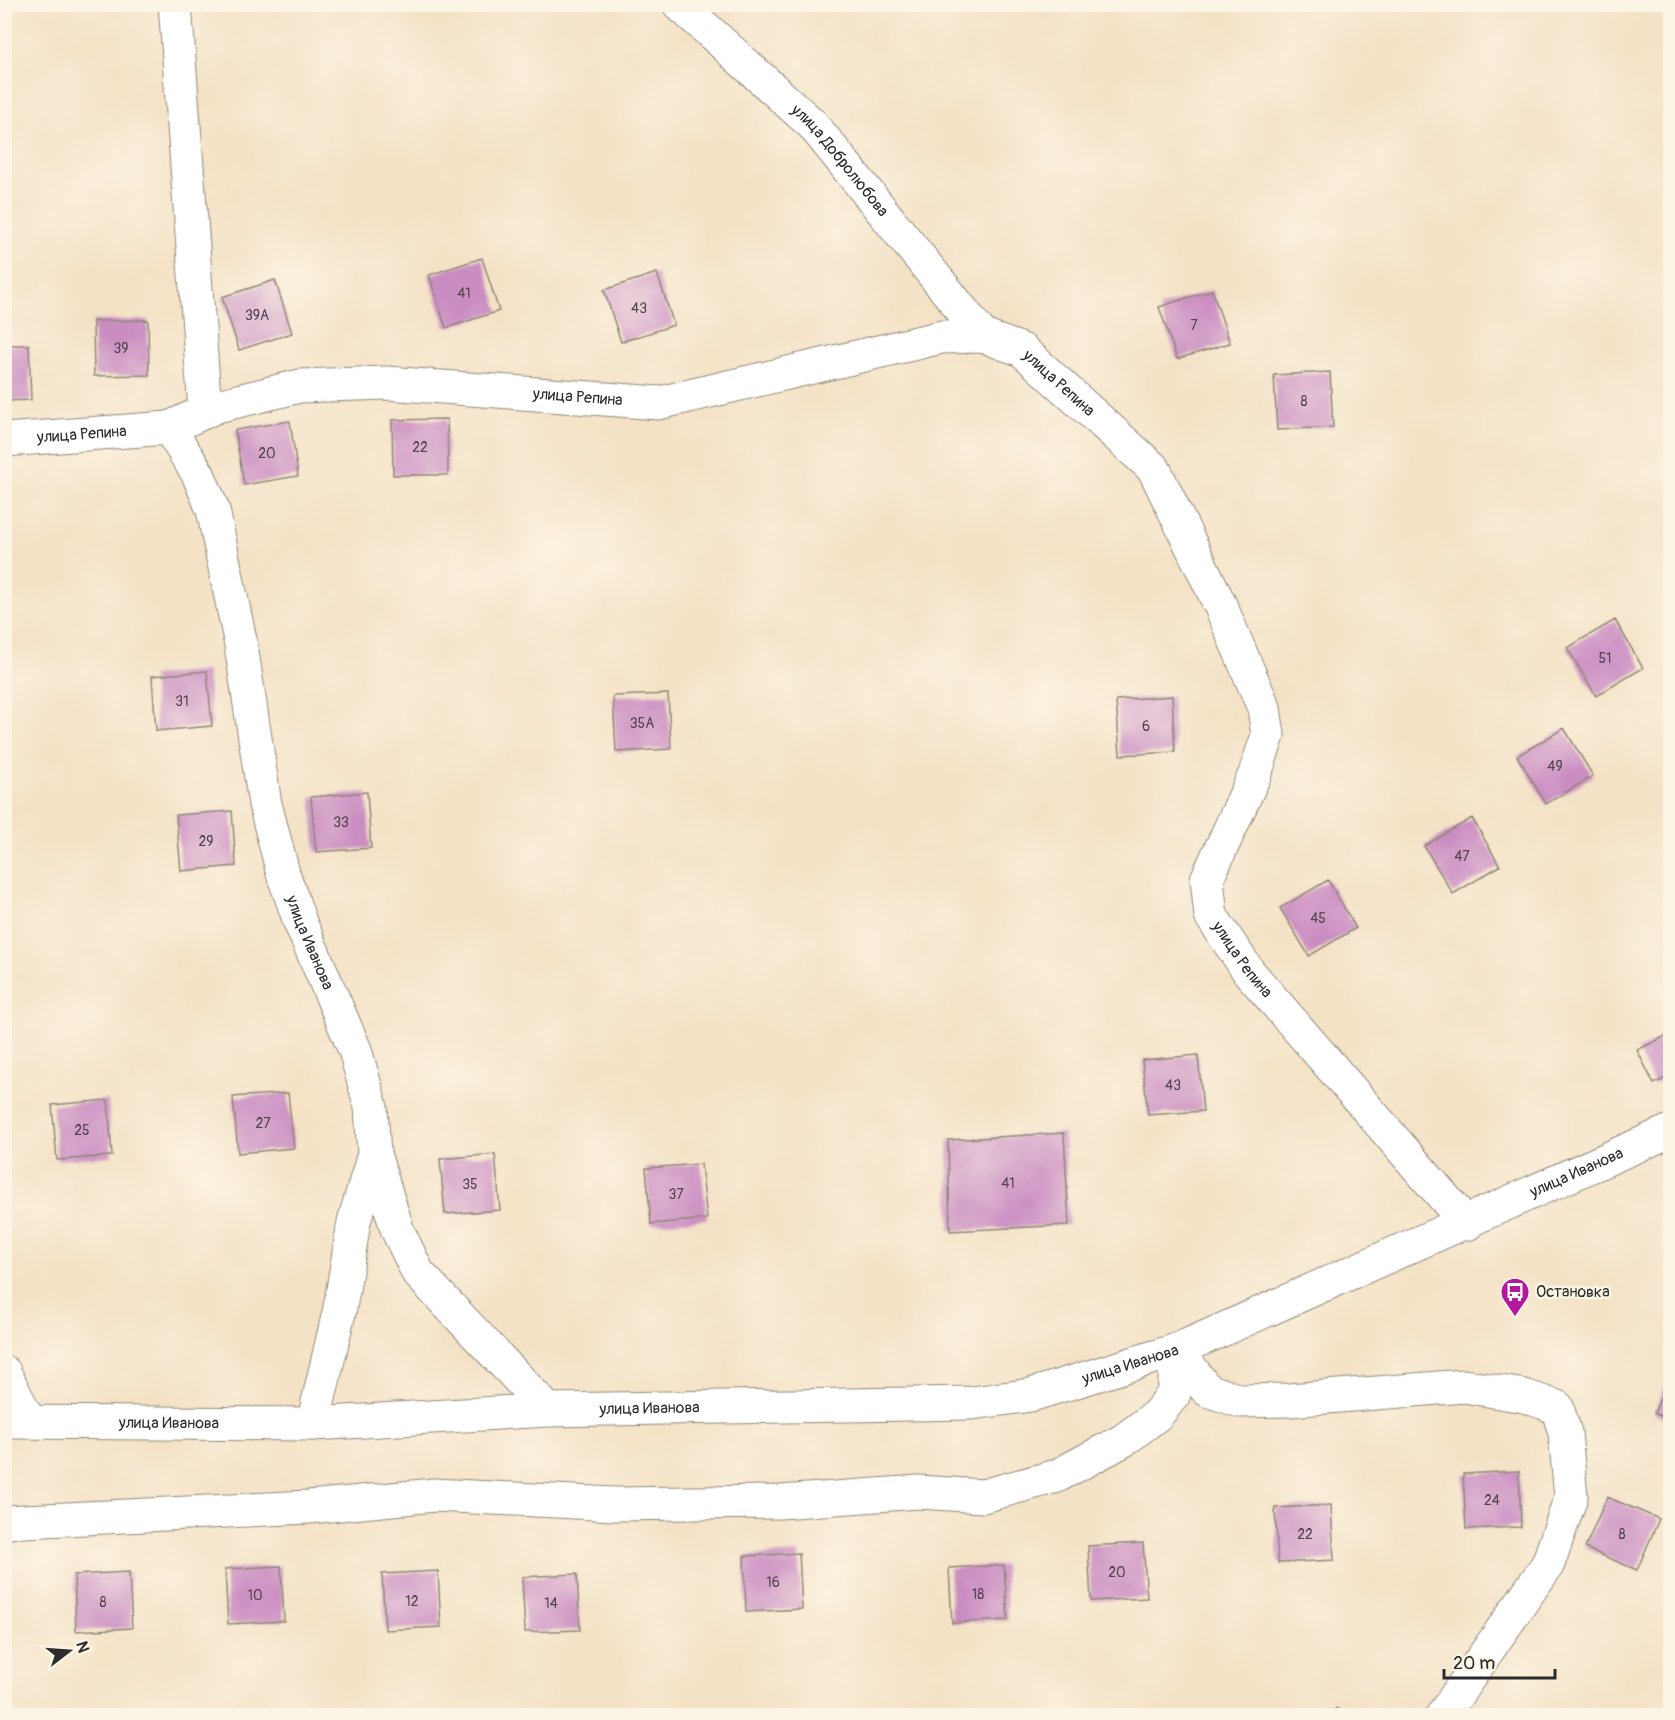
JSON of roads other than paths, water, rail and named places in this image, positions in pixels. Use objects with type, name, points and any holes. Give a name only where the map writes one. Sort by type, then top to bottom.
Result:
[{"type":"street","points":[[175,4],[205,410]]},
{"type":"street","name":"улица Добролюбова","points":[[679,4],[813,125],[982,336]]},
{"type":"street","name":"улица Репина","points":[[4,440],[169,428],[205,410],[300,386],[387,383],[659,403],[942,337],[982,336],[1022,350],[1154,469],[1221,607],[1264,708],[1268,735],[1255,774],[1207,879],[1211,916],[1249,972],[1467,1224]]},
{"type":"street","name":"улица Иванова","points":[[169,428],[198,474],[213,510],[241,645],[265,804],[283,873],[300,922],[355,1050],[371,1107],[374,1154],[397,1229],[418,1273],[548,1410]]},
{"type":"street","name":"улица Иванова","points":[[16,1421],[313,1424],[548,1410],[972,1403],[1031,1395],[1177,1350],[1467,1224],[1671,1131]]},
{"type":"street","points":[[313,1424],[340,1308],[354,1222],[374,1154]]},
{"type":"street","points":[[1177,1350],[1207,1390],[1240,1401],[1289,1400],[1464,1386],[1524,1396],[1557,1407],[1565,1433],[1571,1497],[1548,1564],[1442,1716]]},
{"type":"street","points":[[4,1521],[309,1508],[434,1495],[614,1504],[780,1502],[918,1492],[983,1496],[1057,1476],[1124,1440],[1157,1415],[1174,1395],[1177,1350]]},
{"type":"street","points":[[4,1372],[16,1421]]},
{"type":"place","name":"Остановка","points":[[1515,1318]]}]
